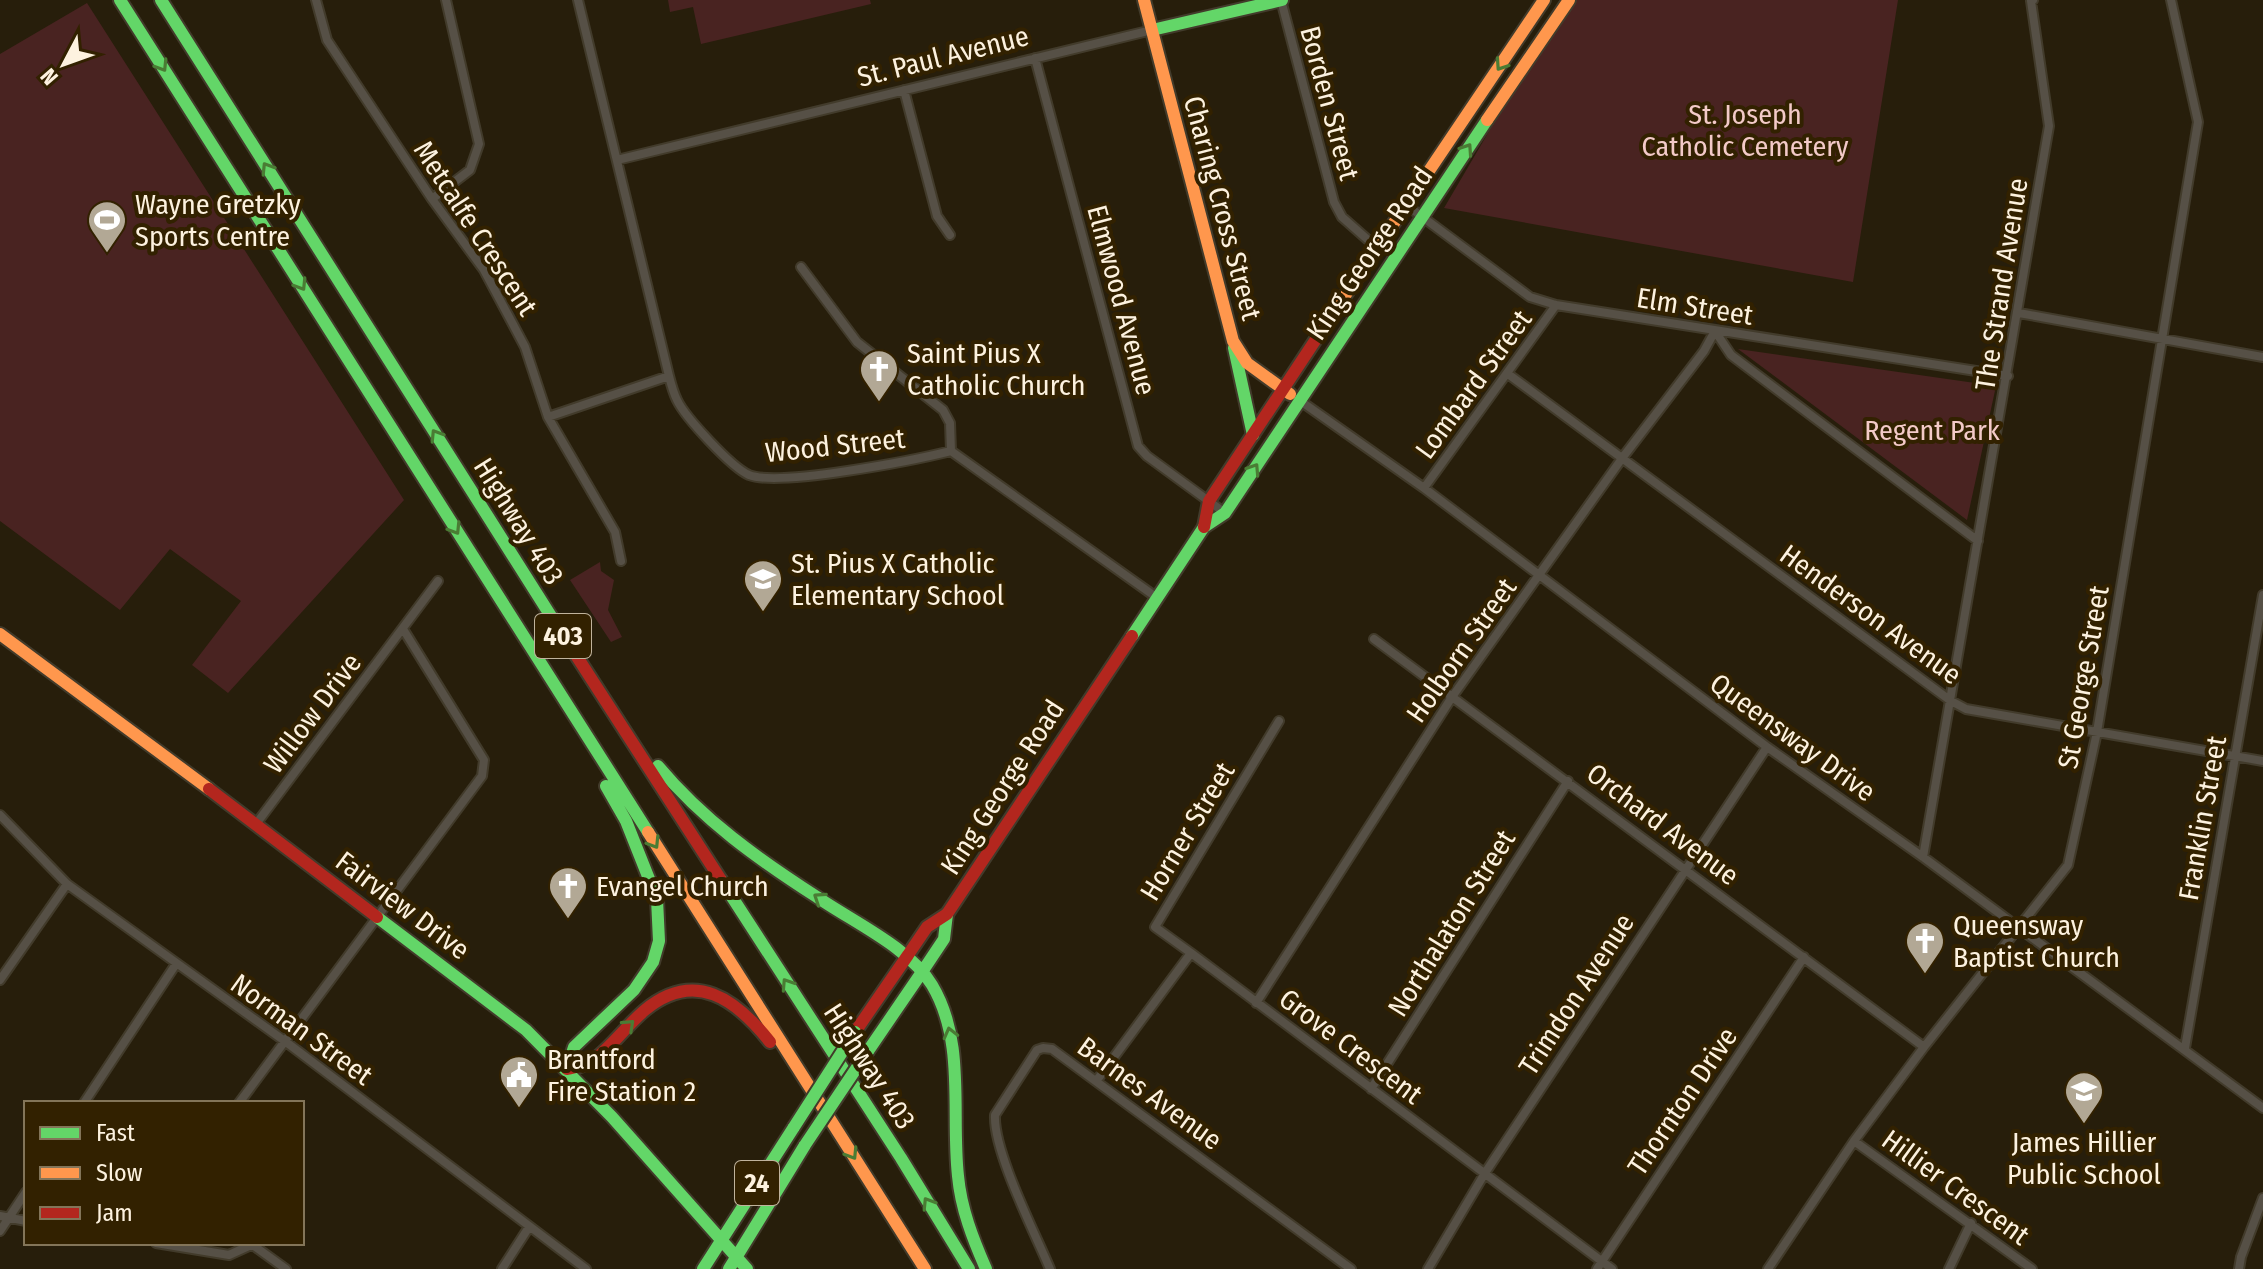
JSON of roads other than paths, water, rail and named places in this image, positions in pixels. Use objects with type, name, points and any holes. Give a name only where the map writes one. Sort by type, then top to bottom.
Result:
[{"type":"main road","name":"Highway 403","points":[[120,0],[925,1269]]},
{"type":"main road","name":"Highway 403","points":[[161,0],[593,683],[901,1158],[969,1269]]},
{"type":"main road","name":"Charing Cross Street","points":[[1144,0],[1233,341],[1247,363],[1299,400]]},
{"type":"main road","name":"St. Paul Avenue","points":[[1152,30],[1281,0]]},
{"type":"main road","name":"King George Road","points":[[1204,527],[1209,501],[1544,0]]},
{"type":"main road","name":"King George Road","points":[[703,1269],[855,1032],[927,927],[947,914],[1204,527],[1225,513],[1568,0]]},
{"type":"main road","points":[[1233,341],[1253,435]]},
{"type":"main road","name":"Fairview Drive","points":[[0,634],[526,1030],[654,1162],[721,1240],[733,1263],[747,1269]]},
{"type":"main road","points":[[541,665],[561,707],[626,821],[657,899],[659,941],[653,962],[634,990],[574,1047],[567,1069]]},
{"type":"main road","points":[[593,683],[615,707],[674,787],[721,832],[873,935],[908,955],[931,984],[944,1010],[953,1045],[958,1176],[966,1221],[986,1269]]},
{"type":"main road","name":"King George Road","points":[[733,1263],[805,1145],[944,939],[947,914]]},
{"type":"main road","points":[[567,1069],[589,1063],[646,1009],[671,994],[695,991],[724,997],[751,1018],[789,1068],[810,1089]]},
{"type":"street","name":"Metcalfe Crescent","points":[[316,0],[327,40],[432,199],[484,270],[525,347],[548,417],[615,532],[621,561]]},
{"type":"street","points":[[432,199],[470,170],[479,144],[446,0]]},
{"type":"street","name":"Wood Street","points":[[578,0],[677,402],[728,461],[750,475],[773,479],[907,462],[951,451]]},
{"type":"street","name":"Borden Street","points":[[1281,0],[1334,202],[1342,217],[1376,247]]},
{"type":"street","name":"The Strand Avenue","points":[[1923,857],[2049,126],[2032,0]]},
{"type":"street","name":"St George Street","points":[[1768,1269],[1854,1141],[2068,865],[2097,732],[2198,122],[2171,0]]},
{"type":"street","name":"St. Paul Avenue","points":[[617,160],[1152,30]]},
{"type":"street","name":"Elmwood Avenue","points":[[1035,58],[1138,446],[1147,456],[1225,513]]},
{"type":"street","points":[[904,90],[937,216],[950,235]]},
{"type":"street","name":"Elm Street","points":[[1405,204],[1530,297],[1556,305],[2008,376]]},
{"type":"street","points":[[801,267],[857,342],[943,410],[950,423],[951,451],[1156,597]]},
{"type":"street","name":"Lombard Street","points":[[1424,488],[1556,305]]},
{"type":"street","points":[[2019,313],[2263,357]]},
{"type":"street","points":[[1715,331],[1731,355],[1978,541]]},
{"type":"street","name":"Holborn Street","points":[[1256,1003],[1452,697],[1623,457],[1704,351],[1715,331]]},
{"type":"street","name":"Henderson Avenue","points":[[1508,374],[1966,709],[2263,761]]},
{"type":"street","points":[[548,417],[669,376]]},
{"type":"street","name":"Queensway Drive","points":[[1299,400],[1424,488],[1767,747],[1923,857],[2263,1108]]},
{"type":"street","name":"Willow Drive","points":[[256,824],[438,581]]},
{"type":"street","name":"Franklin Street","points":[[2185,1048],[2263,595]]},
{"type":"street","points":[[241,1101],[482,776],[484,760],[403,629]]},
{"type":"street","name":"Orchard Avenue","points":[[1374,639],[1924,1047]]},
{"type":"street","name":"Horner Street","points":[[1191,953],[1155,927],[1279,721]]},
{"type":"street","name":"Trimdon Avenue","points":[[1428,1269],[1485,1173],[1767,747]]},
{"type":"street","name":"Northalaton Street","points":[[1371,1089],[1568,781]]},
{"type":"street","name":"Norman Street","points":[[0,815],[67,884],[286,1042],[586,1269]]},
{"type":"street","points":[[0,980],[67,884]]},
{"type":"street","points":[[1097,1080],[1191,953]]},
{"type":"street","name":"Grove Crescent","points":[[1191,953],[1485,1173],[1599,1265],[1612,1269]]},
{"type":"street","name":"Thornton Drive","points":[[1599,1265],[1804,957]]},
{"type":"street","points":[[85,1101],[176,964]]},
{"type":"street","name":"Barnes Avenue","points":[[1050,1269],[1010,1174],[995,1126],[995,1115],[1037,1050],[1043,1048],[1052,1049],[1097,1080],[1350,1269]]},
{"type":"street","name":"Hillier Crescent","points":[[1854,1141],[2032,1269]]},
{"type":"street","points":[[0,1231],[4,1217],[24,1194]]},
{"type":"street","points":[[2239,1269],[2263,1198]]},
{"type":"street","points":[[4,1217],[24,1221]]},
{"type":"street","points":[[1949,1269],[1971,1223]]},
{"type":"street","points":[[502,1269],[529,1227]]},
{"type":"street","points":[[168,1245],[229,1255],[248,1245]]},
{"type":"street","points":[[251,1245],[286,1269]]},
{"type":"place","name":"Wayne Gretzky Sports Centre","points":[[107,254]]},
{"type":"place","name":"Saint Pius X Catholic Church","points":[[879,403]]},
{"type":"place","name":"St. Pius X Catholic Elementary School","points":[[763,613]]},
{"type":"place","name":"Evangel Church","points":[[568,920]]},
{"type":"place","name":"Queensway Baptist Church","points":[[1925,975]]},
{"type":"place","name":"Brantford Fire Station 2","points":[[519,1109]]},
{"type":"place","name":"James Hillier Public School","points":[[2084,1125]]},
{"type":"park label","name":"St. Joseph Catholic Cemetery","points":[[1745,130]]},
{"type":"park label","name":"Regent Park","points":[[1932,430]]}]
